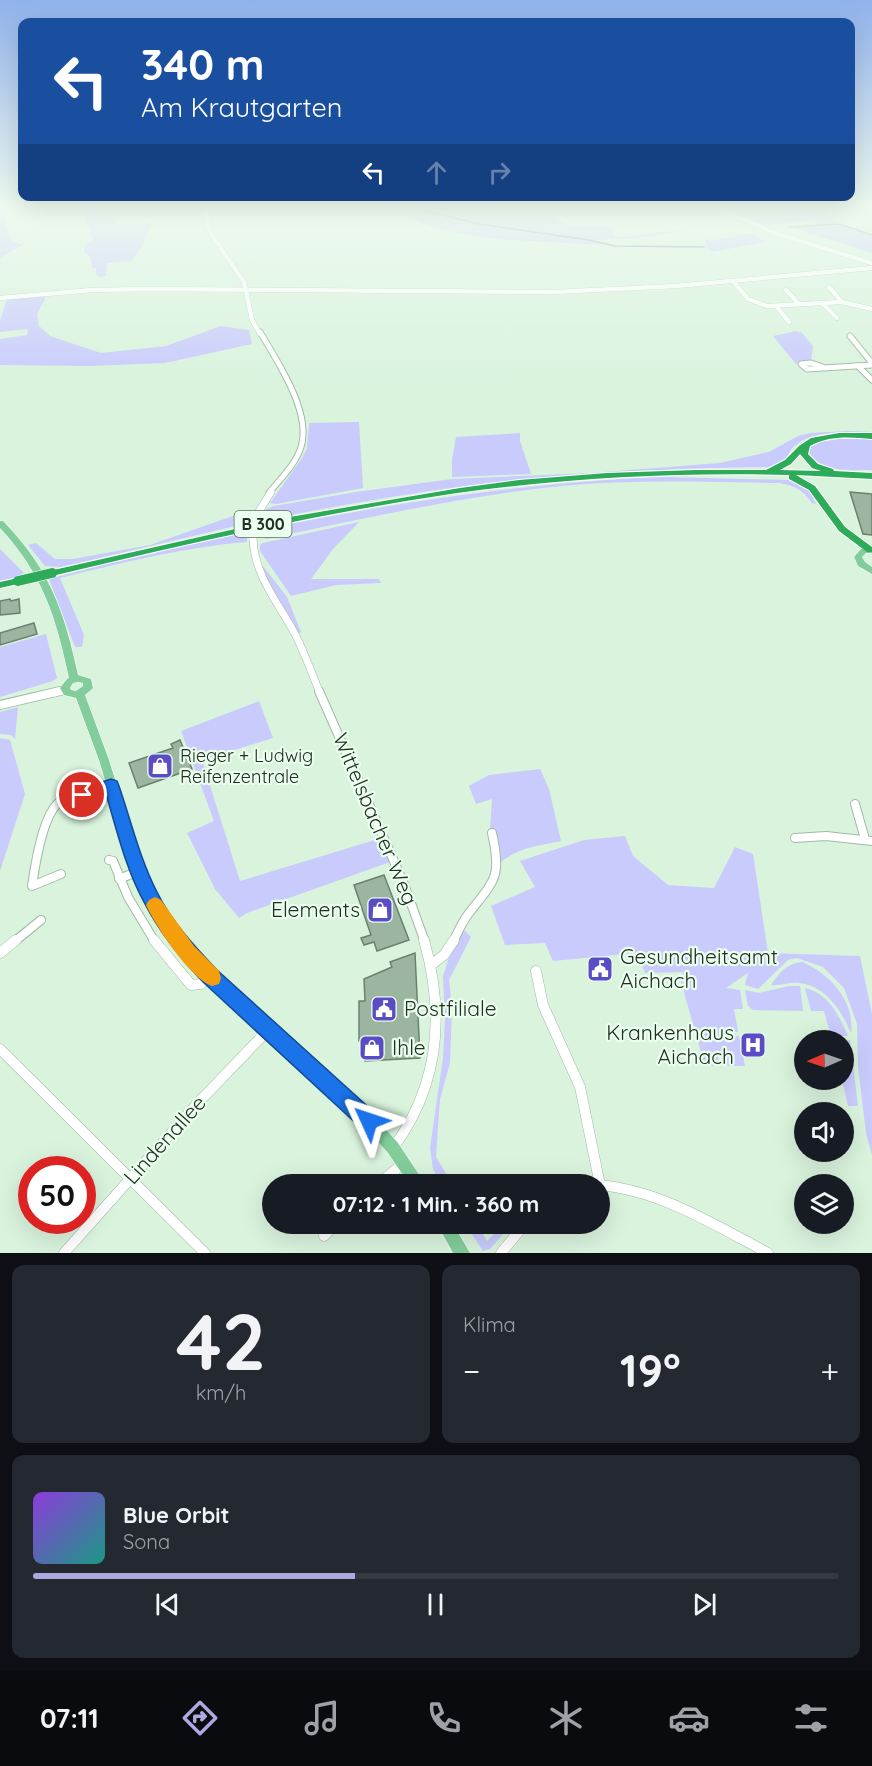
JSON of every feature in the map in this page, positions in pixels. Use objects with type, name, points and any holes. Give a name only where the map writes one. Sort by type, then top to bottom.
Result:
[{"type":"highway","points":[[758,472],[785,465],[806,445],[832,436],[872,436]]},
{"type":"highway","points":[[806,445],[804,454],[808,461],[821,468],[847,475]]},
{"type":"highway","name":"B 300","points":[[0,585],[258,525],[422,496],[556,480],[628,475],[758,472],[872,476]]},
{"type":"highway","points":[[774,473],[805,482],[821,499],[834,520],[867,551]]},
{"type":"highway","points":[[821,499],[821,486],[824,482],[847,475]]},
{"type":"main road","points":[[0,523],[40,571],[58,613],[74,679]]},
{"type":"main road","points":[[867,551],[858,557],[860,563],[872,570]]},
{"type":"main road","points":[[74,679],[85,679],[90,684],[87,690],[80,694],[69,695],[65,690],[67,683],[74,679]]},
{"type":"main road","points":[[80,694],[139,871],[167,926],[210,976],[369,1121],[393,1148],[412,1174]]},
{"type":"main road","points":[[450,1234],[462,1253]]},
{"type":"street","points":[[233,263],[247,289]]},
{"type":"street","points":[[0,298],[110,290],[247,289],[514,293],[631,289],[872,268]]},
{"type":"street","points":[[733,281],[752,302],[777,307],[842,302],[872,309]]},
{"type":"street","points":[[829,286],[842,302]]},
{"type":"street","name":"Wittelsbacher Weg","points":[[247,289],[252,320],[281,367],[304,427],[301,447],[296,457],[267,496],[258,513],[253,539],[254,554],[261,579],[296,637],[411,900],[432,964],[436,1021],[430,1079],[418,1114],[393,1148]]},
{"type":"street","points":[[786,290],[799,304]]},
{"type":"street","points":[[823,304],[837,318]]},
{"type":"street","points":[[777,307],[789,322]]},
{"type":"street","points":[[850,336],[872,364]]},
{"type":"street","points":[[823,367],[872,364]]},
{"type":"street","points":[[858,366],[872,380]]},
{"type":"street","points":[[0,705],[65,690]]},
{"type":"street","points":[[60,874],[32,886],[35,867],[54,810],[65,800],[111,786]]},
{"type":"street","points":[[795,838],[825,836],[869,840],[855,804]]},
{"type":"street","points":[[432,964],[443,956],[468,916],[492,885],[497,863],[492,833]]},
{"type":"street","points":[[109,860],[113,861],[119,879],[150,938],[191,985],[201,984],[210,976]]},
{"type":"street","points":[[119,879],[139,871]]},
{"type":"street","points":[[0,953],[41,920]]},
{"type":"street","points":[[536,971],[546,1013],[580,1087],[597,1174]]},
{"type":"street","name":"Lindenallee","points":[[64,1253],[132,1180],[197,1104],[268,1030]]},
{"type":"street","points":[[0,1049],[179,1224],[205,1253]]},
{"type":"street","points":[[390,1174],[404,1163]]},
{"type":"street","points":[[610,1185],[638,1191],[768,1253]]},
{"type":"street","points":[[501,1253],[517,1234]]},
{"type":"shaded area","points":[[91,263],[107,263],[106,276],[100,277],[96,274],[96,268],[92,268]]},
{"type":"shaded area","points":[[47,295],[37,314],[39,326],[50,336],[101,353],[166,346],[221,326],[249,330],[252,344],[165,363],[89,366],[0,365],[0,339],[27,335],[28,329],[0,332],[0,321],[7,299]]},
{"type":"shaded area","points":[[796,331],[802,333],[813,346],[811,361],[799,361],[796,364],[773,336]]},
{"type":"shaded area","points":[[359,422],[363,488],[276,504],[270,503],[307,448],[309,423]]},
{"type":"shaded area","points":[[872,432],[872,434],[843,433],[813,436],[797,444],[785,460],[769,467],[657,470],[546,477],[421,492],[269,519],[265,514],[266,509],[274,506],[452,479],[591,473],[720,463],[769,452],[798,436],[810,433]]},
{"type":"shaded area","points":[[520,433],[520,441],[531,474],[452,477],[456,437]]},
{"type":"shaded area","points":[[840,439],[872,439],[872,470],[846,470],[829,467],[822,465],[809,454],[811,447],[821,442]]},
{"type":"shaded area","points":[[664,477],[788,480],[806,488],[816,504],[798,489],[780,483],[616,482],[524,490],[449,502],[265,539],[265,529],[414,502],[563,483]]},
{"type":"shaded area","points":[[250,510],[255,512],[252,519],[244,524],[61,567],[45,566],[28,545],[36,543],[55,559],[73,559],[150,545]]},
{"type":"shaded area","points":[[359,522],[333,549],[311,579],[379,579],[381,583],[336,585],[291,596],[260,551],[260,545],[263,543]]},
{"type":"shaded area","points":[[247,532],[247,542],[176,552],[60,578],[84,635],[82,647],[75,647],[49,579],[136,556]]},
{"type":"shaded area","points":[[0,549],[24,573],[18,577],[0,581]]},
{"type":"shaded area","points":[[263,566],[287,597],[301,632],[298,634],[274,599],[261,569]]},
{"type":"shaded area","points":[[46,634],[57,678],[0,697],[0,647]]},
{"type":"shaded area","points":[[259,701],[273,738],[202,760],[240,881],[378,839],[390,862],[247,913],[239,918],[215,889],[187,833],[214,821],[181,731]]},
{"type":"shaded area","points":[[18,707],[15,739],[11,735],[0,734],[0,712]]},
{"type":"shaded area","points":[[0,738],[10,740],[25,794],[0,871]]},
{"type":"shaded area","points":[[540,769],[549,789],[561,841],[522,850],[500,863],[490,830],[492,799],[476,804],[469,786],[489,775]]},
{"type":"shaded area","points":[[625,836],[633,856],[668,885],[714,888],[735,847],[753,854],[768,953],[860,956],[872,1014],[872,1155],[866,1133],[858,1067],[857,1024],[844,988],[823,967],[797,958],[788,960],[758,989],[745,985],[748,973],[726,988],[740,990],[743,1009],[734,1009],[738,1032],[732,1032],[733,1036],[739,1036],[745,1066],[728,1066],[722,1055],[718,1055],[719,1066],[705,1066],[679,975],[685,982],[683,972],[645,973],[636,953],[553,961],[545,943],[505,945],[491,906],[535,887],[520,861],[584,840]]},
{"type":"shaded area","points":[[463,929],[471,937],[449,980],[452,1009],[450,1063],[440,1099],[436,1157],[446,1174],[436,1174],[430,1148],[443,1058],[445,1019],[443,976],[449,957]]},
{"type":"shaded area","points":[[803,962],[813,967],[839,990],[849,1010],[851,1030],[831,1000],[817,989],[799,983],[771,985],[784,969]]},
{"type":"shaded area","points":[[789,986],[800,986],[803,1011],[753,1010],[748,1006],[745,990],[759,993]]},
{"type":"shaded area","points":[[805,988],[820,995],[832,1006],[845,1030],[829,1030],[824,1011],[811,1011]]},
{"type":"shaded area","points":[[854,1073],[858,1106],[854,1106],[854,1102],[847,1102],[844,1090],[854,1090]]},
{"type":"shaded area","points":[[472,1234],[483,1234],[487,1241],[494,1234],[503,1234],[490,1249],[483,1251]]},
{"type":"building","points":[[850,492],[872,494],[872,535],[863,534]]},
{"type":"building","points":[[10,599],[11,601],[19,599],[20,613],[0,615],[0,601]]},
{"type":"building","points":[[34,623],[37,634],[0,645],[0,633]]},
{"type":"building","name":"Rieger + Ludwig Reifenzentrale","points":[[180,740],[192,769],[138,788],[129,763],[173,748],[171,744]]},
{"type":"building","name":"Elements","points":[[384,875],[409,940],[377,951],[374,942],[364,945],[361,938],[371,935],[354,885]]},
{"type":"building","points":[[415,953],[420,1058],[365,1061],[365,1041],[359,1041],[359,1001],[365,1001],[364,979],[392,967],[390,962]]},
{"type":"slow traffic","points":[[155,905],[167,926],[187,952],[212,978]]},
{"type":"place","name":"Rieger + Ludwig Reifenzentrale","points":[[160,766]]},
{"type":"place","name":"Elements","points":[[380,910]]},
{"type":"place","name":"Gesundheitsamt Aichach","points":[[600,969]]},
{"type":"place","name":"Postfiliale","points":[[384,1009]]},
{"type":"place","name":"Krankenhaus Aichach","points":[[753,1045]]},
{"type":"place","name":"Ihle","points":[[372,1048]]},
{"type":"route","points":[[82,795],[111,786],[139,871],[152,900],[167,926],[187,952],[268,1030],[369,1121]]}]
